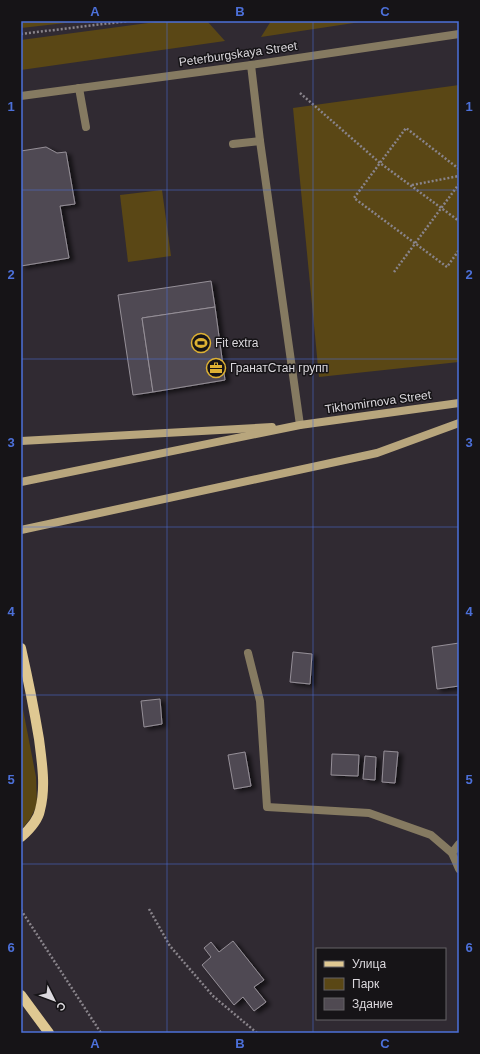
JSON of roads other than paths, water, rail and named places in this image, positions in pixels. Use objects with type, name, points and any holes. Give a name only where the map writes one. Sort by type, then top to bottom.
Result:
[{"type":"main road","name":"Tikhomirnova Street","points":[[300,425],[459,403]]},
{"type":"main road","points":[[21,530],[376,453],[459,423]]},
{"type":"main road","points":[[21,441],[300,425]]},
{"type":"main road","points":[[21,482],[300,425]]},
{"type":"main road","points":[[21,648],[33,698],[43,769],[43,793],[40,812],[31,828],[21,837]]},
{"type":"main road","points":[[21,995],[49,1033]]},
{"type":"street","name":"Peterburgskaya Street","points":[[21,96],[250,65],[459,34]]},
{"type":"street","points":[[250,65],[300,425]]},
{"type":"street","points":[[79,88],[86,127]]},
{"type":"street","points":[[233,144],[260,141]]},
{"type":"street","points":[[248,653],[260,701],[267,807],[369,813],[431,835],[452,853],[459,870]]},
{"type":"street","points":[[452,853],[459,844]]},
{"type":"place","name":"Fit extra","points":[[201,343]]},
{"type":"place","name":"ГранатСтан групп","points":[[216,368]]}]
